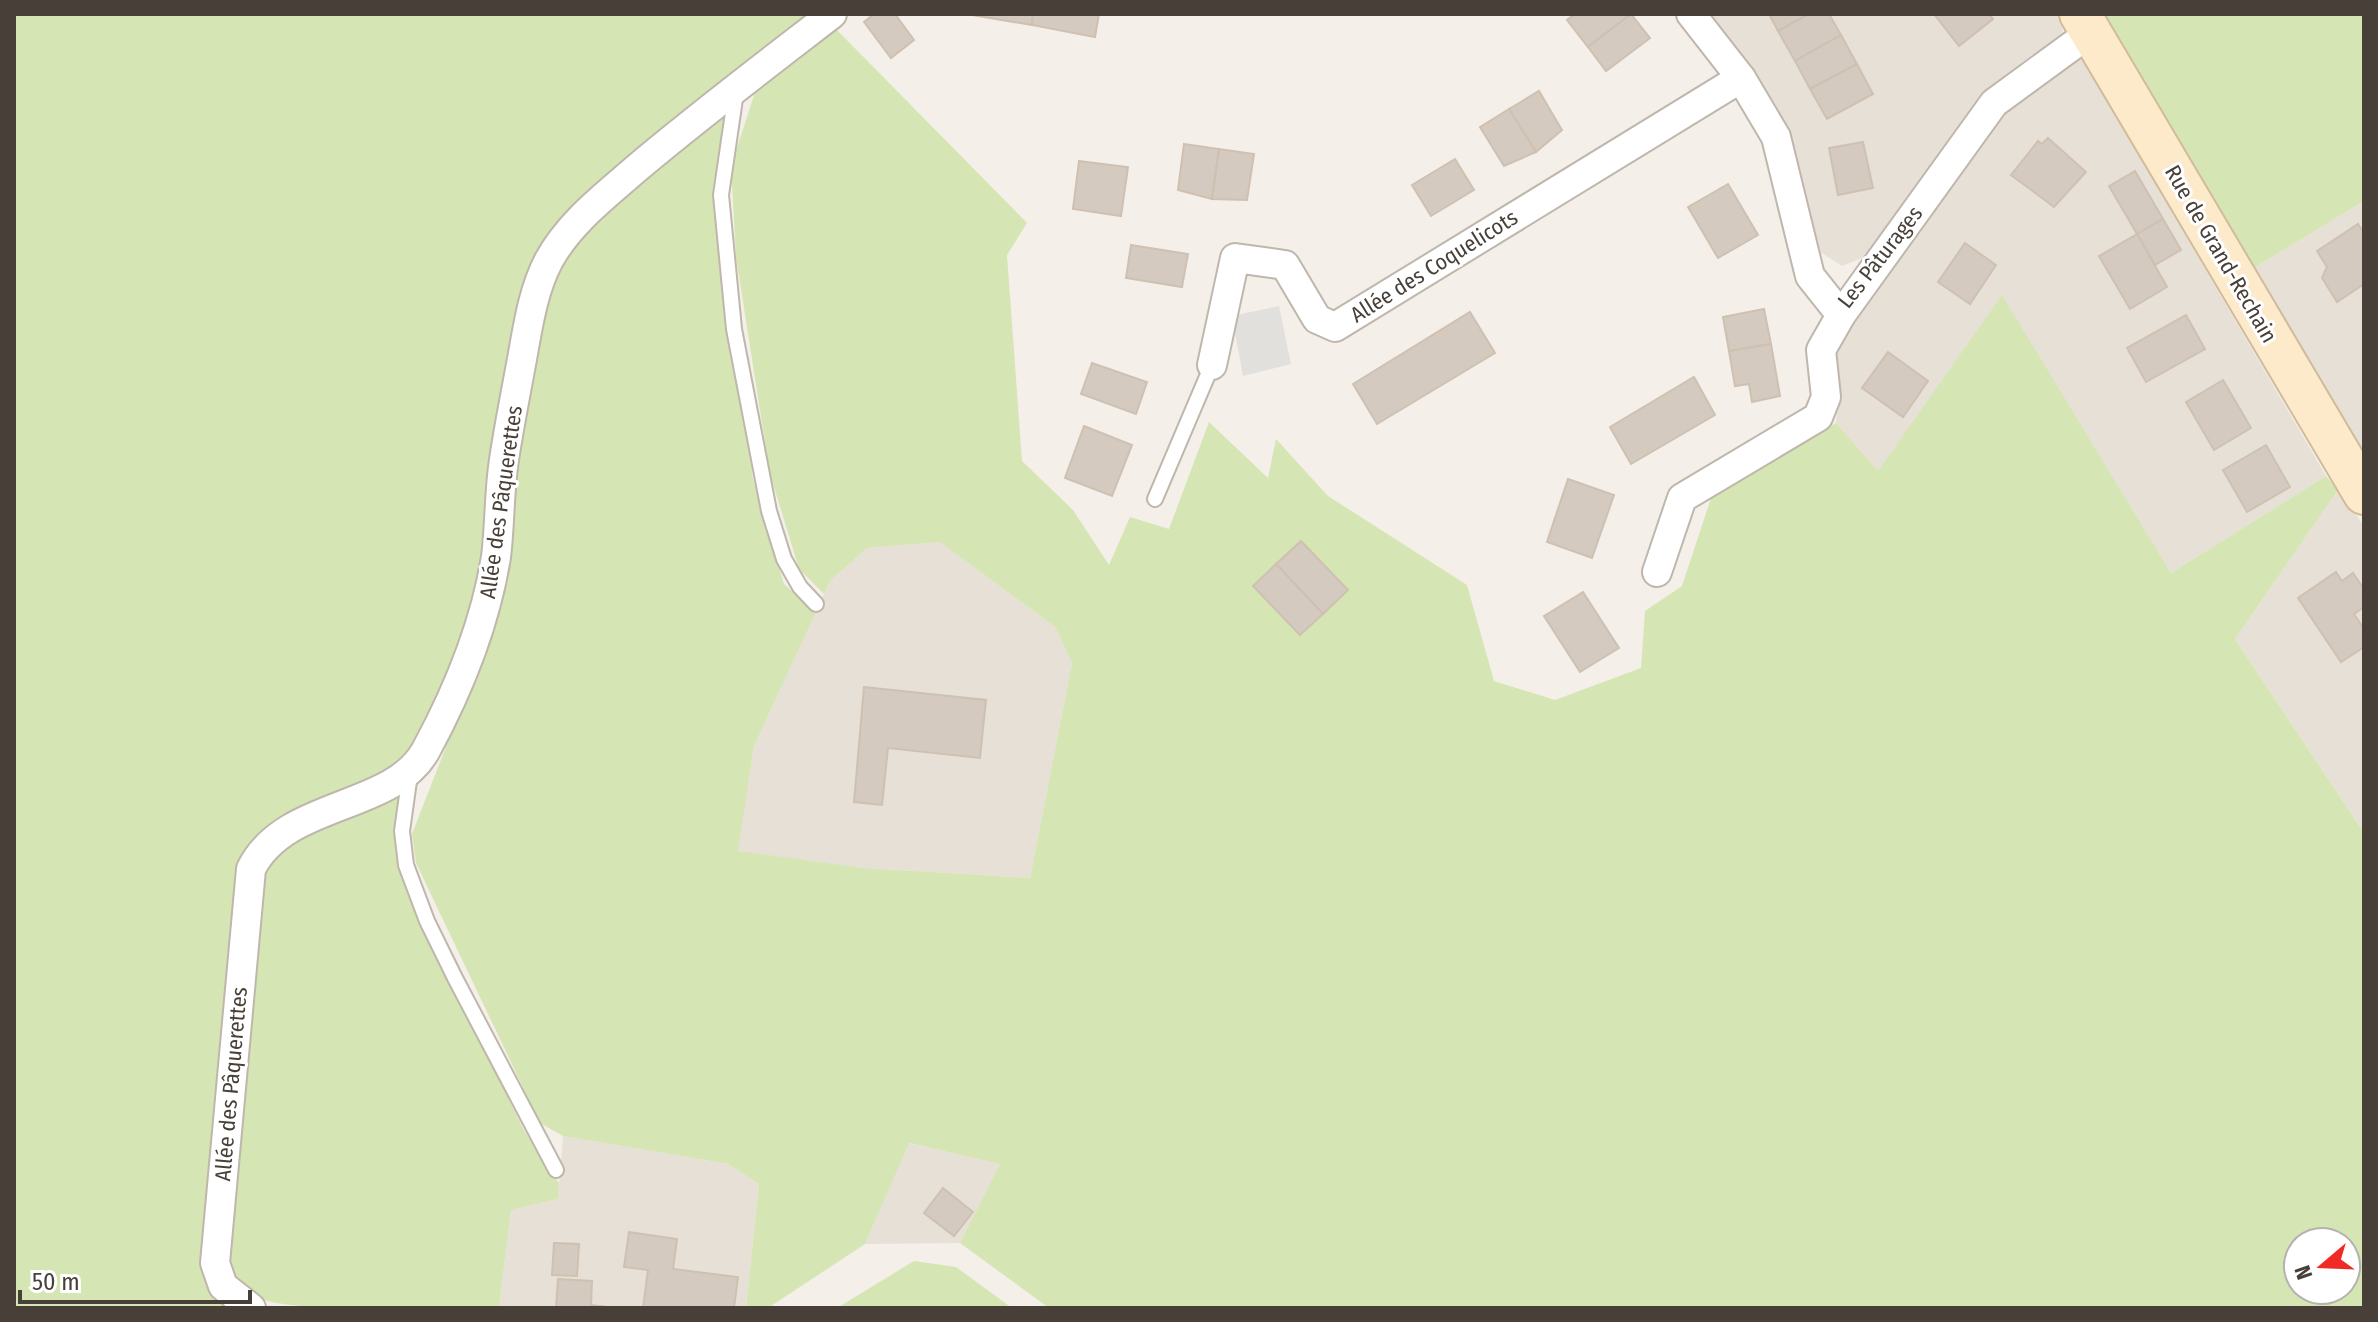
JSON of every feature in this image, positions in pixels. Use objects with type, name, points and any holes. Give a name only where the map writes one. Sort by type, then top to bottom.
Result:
[{"type":"street","name":"Les Pâturages","points":[[1691,14],[1741,78],[1776,137],[1810,276],[1841,315],[1994,103],[2085,23]]},
{"type":"street","name":"Allée des Pâquerettes","points":[[251,1308],[223,1286],[215,1263],[251,869],[268,843],[319,814],[410,774],[426,752],[485,616],[496,554],[504,462],[525,341],[531,311],[549,261],[582,215],[822,22]]},
{"type":"street","name":"Rue de Grand-Rechain","points":[[2085,23],[2364,492]]},
{"type":"street","name":"Allée des Coquelicots","points":[[1212,365],[1235,258],[1285,265],[1317,319],[1335,327],[1741,78]]},
{"type":"street","points":[[1657,572],[1682,498],[1818,417],[1826,397],[1821,350],[1841,315]]},
{"type":"lane","points":[[737,88],[721,195],[734,329],[769,511],[784,559],[800,587],[816,604]]},
{"type":"lane","points":[[1155,499],[1212,365]]},
{"type":"lane","points":[[410,774],[402,831],[411,879],[455,978],[556,1170]]},
{"type":"shaded area","points":[[1709,14],[2060,14],[2063,34],[1986,94],[1866,256],[1842,266],[1814,248],[1789,132],[1752,69]]},
{"type":"shaded area","points":[[2080,55],[2326,476],[2171,573],[2002,296],[1878,472],[1836,423],[1839,390],[1836,347],[2008,101]]},
{"type":"shaded area","points":[[2364,201],[2364,453],[2254,268]]},
{"type":"shaded area","points":[[1279,306],[1291,364],[1243,376],[1232,316]]},
{"type":"shaded area","points":[[2338,490],[2364,526],[2364,833],[2235,639]]},
{"type":"shaded area","points":[[940,542],[1055,627],[1072,663],[1030,878],[864,868],[737,852],[754,746],[830,581],[867,548]]},
{"type":"shaded area","points":[[563,1136],[728,1164],[759,1184],[746,1308],[499,1308],[511,1210],[558,1199]]},
{"type":"shaded area","points":[[908,1143],[1001,1164],[960,1243],[865,1244]]},
{"type":"green space","points":[[14,14],[817,14],[626,161],[543,240],[516,317],[480,610],[405,766],[258,842],[206,1248],[229,1308],[14,1308]]},
{"type":"green space","points":[[2104,14],[2364,14],[2364,201],[2254,268]]},
{"type":"green space","points":[[833,26],[1027,223],[1007,255],[1022,461],[1073,510],[1109,565],[1130,517],[1169,529],[1209,422],[1268,478],[1276,439],[1328,496],[1467,585],[1494,681],[1555,700],[1641,668],[1645,611],[1682,586],[1712,495],[1836,423],[1878,471],[2002,295],[2171,573],[2326,476],[2338,490],[2235,639],[2364,833],[2364,1308],[1049,1308],[960,1243],[1000,1164],[909,1143],[865,1244],[768,1308],[746,1308],[759,1184],[728,1164],[563,1136],[540,1123],[416,863],[412,834],[497,616],[540,310],[578,229],[730,101],[713,189],[753,479],[784,584],[816,612],[754,746],[738,851],[864,868],[1030,878],[1072,663],[1055,627],[940,542],[867,548],[830,581],[824,594],[799,569],[770,474],[736,257],[731,166],[759,80]]},
{"type":"green space","points":[[401,789],[398,843],[408,896],[525,1132],[559,1183],[558,1199],[511,1210],[499,1308],[330,1308],[267,1301],[241,1287],[227,1258],[259,875],[268,852]]},
{"type":"green space","points":[[914,1261],[956,1267],[1012,1308],[837,1308]]},
{"type":"building","points":[[874,14],[895,14],[914,40],[891,58],[864,22]]},
{"type":"building","points":[[966,14],[1033,14],[1032,25]]},
{"type":"building","points":[[1033,14],[1099,14],[1095,37],[1032,25]]},
{"type":"building","points":[[1575,14],[1631,14],[1588,47],[1567,20]]},
{"type":"building","points":[[1631,14],[1650,38],[1606,71],[1588,47]]},
{"type":"building","points":[[1769,14],[1809,14],[1778,31]]},
{"type":"building","points":[[1809,14],[1829,14],[1841,35],[1795,61],[1778,31]]},
{"type":"building","points":[[1934,14],[1989,14],[1993,19],[1959,46]]},
{"type":"building","points":[[1841,35],[1857,64],[1810,89],[1795,61]]},
{"type":"building","points":[[1857,64],[1873,94],[1827,119],[1810,89]]},
{"type":"building","points":[[1539,91],[1562,130],[1536,152],[1509,109]]},
{"type":"building","points":[[1509,109],[1536,152],[1504,166],[1480,127]]},
{"type":"building","points":[[2048,138],[2086,172],[2054,207],[2011,175],[2038,141],[2042,144]]},
{"type":"building","points":[[1863,142],[1873,188],[1838,195],[1829,148]]},
{"type":"building","points":[[1184,144],[1219,149],[1212,199],[1178,190]]},
{"type":"building","points":[[1219,149],[1254,154],[1247,200],[1212,199]]},
{"type":"building","points":[[1455,159],[1474,190],[1431,216],[1412,185]]},
{"type":"building","points":[[1079,161],[1128,167],[1121,216],[1073,209]]},
{"type":"building","points":[[2135,171],[2163,219],[2137,234],[2109,186]]},
{"type":"building","points":[[1728,184],[1758,235],[1718,258],[1688,207]]},
{"type":"building","points":[[2163,219],[2181,250],[2155,265],[2137,234]]},
{"type":"building","points":[[2358,224],[2364,233],[2364,284],[2337,302],[2322,278],[2327,267],[2317,251]]},
{"type":"building","points":[[2137,234],[2167,287],[2130,309],[2099,256]]},
{"type":"building","points":[[1965,243],[1996,265],[1970,304],[1938,282]]},
{"type":"building","points":[[1131,245],[1188,254],[1182,287],[1126,278]]},
{"type":"building","points":[[1764,309],[1771,344],[1729,351],[1723,317]]},
{"type":"building","points":[[1470,312],[1495,353],[1377,424],[1353,384]]},
{"type":"building","points":[[2186,315],[2205,349],[2146,382],[2127,348]]},
{"type":"building","points":[[1771,344],[1780,396],[1752,402],[1749,384],[1735,386],[1729,351]]},
{"type":"building","points":[[1888,352],[1928,381],[1903,417],[1862,388]]},
{"type":"building","points":[[1092,363],[1147,382],[1136,414],[1081,394]]},
{"type":"building","points":[[1694,377],[1715,415],[1631,464],[1610,427]]},
{"type":"building","points":[[2223,380],[2251,428],[2214,450],[2186,402]]},
{"type":"building","points":[[1084,426],[1132,445],[1112,496],[1065,478]]},
{"type":"building","points":[[2266,445],[2290,487],[2247,512],[2223,470]]},
{"type":"building","points":[[1568,479],[1614,495],[1592,558],[1547,542]]},
{"type":"building","points":[[1301,541],[1348,590],[1323,614],[1276,564]]},
{"type":"building","points":[[1276,564],[1323,614],[1300,635],[1253,586]]},
{"type":"building","points":[[2336,572],[2342,581],[2353,573],[2364,589],[2364,607],[2354,614],[2364,629],[2364,647],[2341,662],[2298,598]]},
{"type":"building","points":[[1583,592],[1619,648],[1580,672],[1544,616]]},
{"type":"building","points":[[864,687],[986,700],[980,758],[888,748],[882,805],[854,802]]},
{"type":"building","points":[[943,1188],[973,1212],[954,1236],[924,1213]]},
{"type":"building","points":[[629,1232],[677,1239],[673,1269],[738,1277],[734,1308],[643,1308],[648,1270],[624,1267]]},
{"type":"building","points":[[554,1243],[579,1244],[577,1276],[552,1275]]},
{"type":"building","points":[[558,1279],[592,1281],[591,1305],[616,1308],[556,1308]]}]
